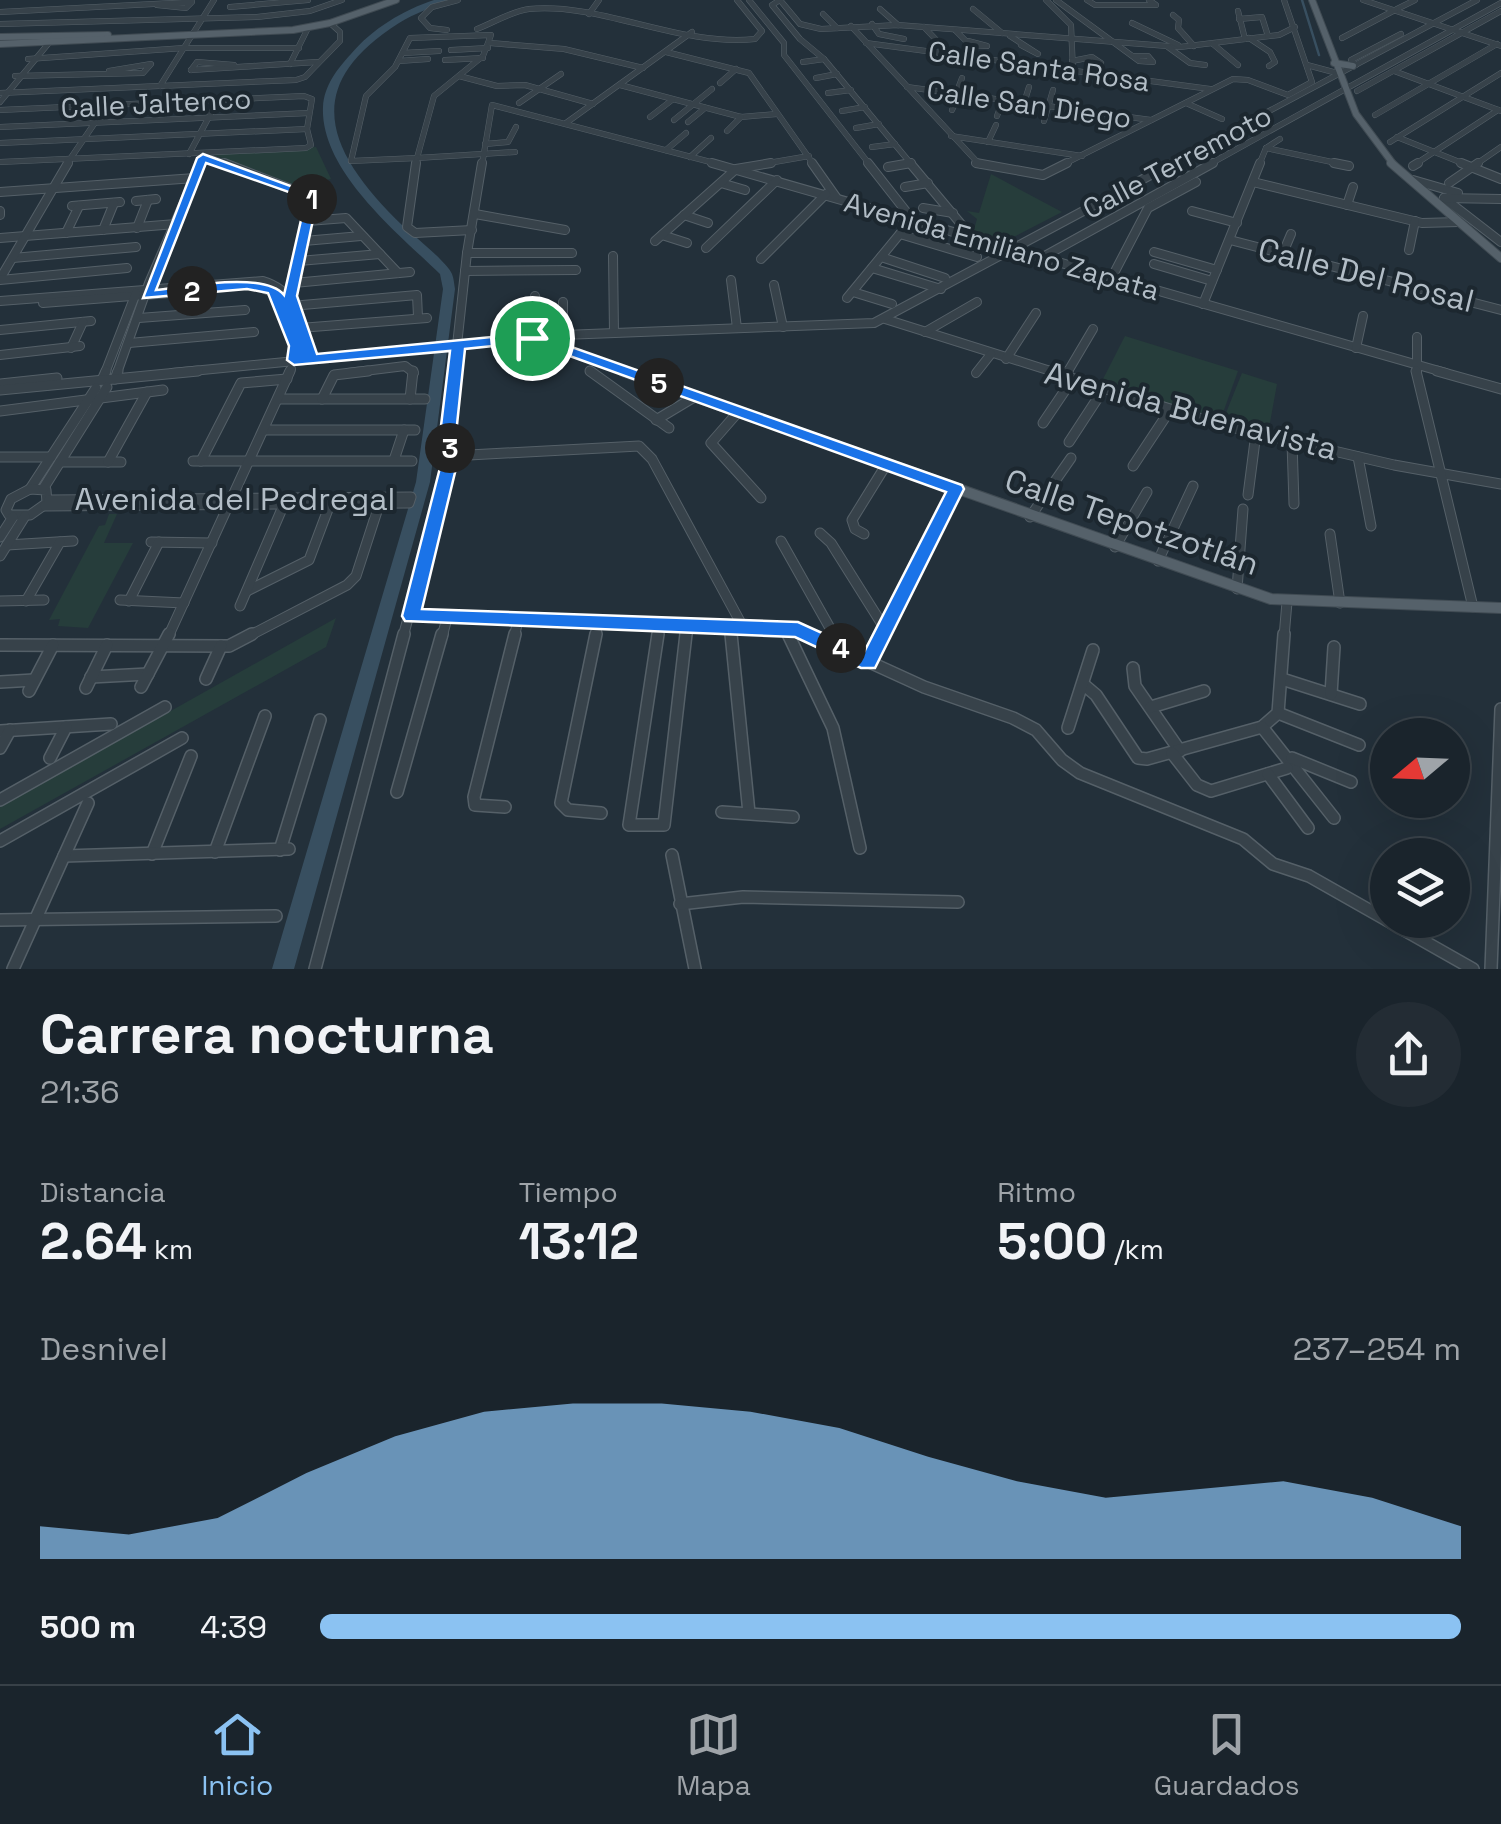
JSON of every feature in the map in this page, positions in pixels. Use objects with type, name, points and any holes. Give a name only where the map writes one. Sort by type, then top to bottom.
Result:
[{"type":"main road","points":[[0,41],[52,35],[96,38],[308,28],[330,23],[380,0]]},
{"type":"main road","points":[[276,30],[396,0]]},
{"type":"main road","points":[[1312,0],[1344,92],[1375,144],[1501,258]]},
{"type":"main road","points":[[0,41],[44,44],[126,35],[192,34]]},
{"type":"main road","points":[[1334,63],[1355,66]]},
{"type":"main road","name":"Calle Tepotzotlán","points":[[532,338],[1237,588],[1288,602],[1501,608]]},
{"type":"street","points":[[160,86],[214,0]]},
{"type":"street","points":[[234,0],[230,7],[308,0]]},
{"type":"street","points":[[0,24],[140,22],[310,12],[342,0]]},
{"type":"street","points":[[421,36],[422,15],[458,0]]},
{"type":"street","points":[[588,14],[599,0]]},
{"type":"street","points":[[525,13],[616,22],[736,41],[759,37],[762,31],[737,0]]},
{"type":"street","points":[[749,0],[784,44],[784,55],[910,222],[850,295],[892,304]]},
{"type":"street","points":[[972,236],[837,74],[771,4],[780,0],[805,26],[898,25],[1168,47],[1279,35],[1295,27]]},
{"type":"street","points":[[1046,0],[1070,25],[1088,24]]},
{"type":"street","points":[[1056,0],[1102,39]]},
{"type":"street","points":[[1088,0],[1096,6],[1156,5],[1148,0]]},
{"type":"street","points":[[851,26],[978,165],[1043,175],[1240,78],[1288,95],[1312,82],[1284,0]]},
{"type":"street","points":[[1366,0],[1500,44]]},
{"type":"street","points":[[1342,38],[1414,0]]},
{"type":"street","points":[[1432,21],[1465,0]]},
{"type":"street","points":[[1432,21],[1477,0]]},
{"type":"street","points":[[0,12],[78,4],[186,8],[192,2],[157,5]]},
{"type":"street","name":"Calle Terremoto","points":[[1043,257],[1501,3]]},
{"type":"street","points":[[52,35],[78,4]]},
{"type":"street","points":[[880,8],[898,25]]},
{"type":"street","points":[[973,9],[1021,45]]},
{"type":"street","points":[[424,25],[438,30],[481,29],[497,24],[512,12],[526,10],[588,14],[616,22]]},
{"type":"street","points":[[1357,91],[1501,11]]},
{"type":"street","points":[[823,14],[838,28]]},
{"type":"street","points":[[1173,14],[1179,20],[1178,28],[1194,46]]},
{"type":"street","points":[[1268,36],[1262,18],[1238,15],[1247,38],[1273,55],[1275,62],[1269,66]]},
{"type":"street","name":"Calle Terremoto","points":[[885,319],[1432,21]]},
{"type":"street","points":[[126,35],[140,22]]},
{"type":"street","points":[[4,93],[296,80],[305,77],[341,37],[330,23]]},
{"type":"street","points":[[1132,23],[1144,31],[1162,34],[1180,47]]},
{"type":"street","points":[[872,24],[878,34],[904,39]]},
{"type":"street","points":[[1070,25],[1072,71]]},
{"type":"street","points":[[923,27],[943,47]]},
{"type":"street","points":[[290,64],[308,28]]},
{"type":"street","points":[[266,49],[276,30]]},
{"type":"street","points":[[954,30],[970,44]]},
{"type":"street","points":[[472,230],[414,233],[406,227],[419,158],[429,105],[440,90],[483,58],[490,34],[410,38],[401,57],[366,96],[349,157],[357,162],[419,158],[515,152]]},
{"type":"street","points":[[315,969],[451,456],[442,345],[466,271],[492,105],[566,123],[689,34]]},
{"type":"street","points":[[1279,35],[1299,42]]},
{"type":"street","points":[[1116,43],[1133,56]]},
{"type":"street","points":[[0,106],[4,93],[44,44]]},
{"type":"street","name":"Calle Santa Rosa","points":[[866,44],[1212,90]]},
{"type":"street","points":[[1213,44],[1238,65]]},
{"type":"street","points":[[1375,115],[1500,44]]},
{"type":"street","points":[[451,50],[489,45],[564,48],[643,68]]},
{"type":"street","points":[[1168,47],[1190,63],[1202,62]]},
{"type":"street","points":[[32,59],[184,48],[300,48]]},
{"type":"street","points":[[401,57],[439,51]]},
{"type":"street","points":[[920,66],[925,51]]},
{"type":"street","points":[[666,52],[749,73],[836,197]]},
{"type":"street","points":[[942,69],[948,54]]},
{"type":"street","points":[[401,57],[428,59]]},
{"type":"street","points":[[1072,60],[1092,57],[1101,63]]},
{"type":"street","points":[[445,60],[483,58]]},
{"type":"street","points":[[803,62],[824,59]]},
{"type":"street","points":[[237,66],[218,61],[196,62],[191,70],[317,62]]},
{"type":"street","points":[[18,75],[144,73],[152,64],[127,65],[109,71]]},
{"type":"street","points":[[1307,65],[1338,75]]},
{"type":"street","points":[[1036,81],[1039,66]]},
{"type":"street","points":[[720,83],[736,70]]},
{"type":"street","points":[[1394,71],[1500,109]]},
{"type":"street","points":[[520,103],[561,74]]},
{"type":"street","points":[[816,78],[837,74]]},
{"type":"street","points":[[1501,74],[1394,139],[1501,179]]},
{"type":"street","points":[[460,76],[497,86],[540,89],[593,104]]},
{"type":"street","points":[[952,110],[962,78]]},
{"type":"street","points":[[620,86],[741,117],[777,114]]},
{"type":"street","name":"Calle San Diego","points":[[906,87],[1150,120]]},
{"type":"street","points":[[1024,103],[1029,87]]},
{"type":"street","points":[[674,120],[712,89]]},
{"type":"street","points":[[828,94],[850,90]]},
{"type":"street","points":[[1044,120],[1054,90]]},
{"type":"street","name":"Calle Jaltenco","points":[[0,106],[312,96],[309,113]]},
{"type":"street","points":[[1100,114],[1103,99]]},
{"type":"street","points":[[189,154],[218,100]]},
{"type":"street","points":[[650,117],[672,100]]},
{"type":"street","points":[[988,142],[1002,100]]},
{"type":"street","points":[[1186,103],[1222,118]]},
{"type":"street","points":[[0,280],[51,188],[107,105]]},
{"type":"street","points":[[842,111],[865,107]]},
{"type":"street","points":[[688,122],[705,108]]},
{"type":"street","points":[[1412,166],[1500,109]]},
{"type":"street","points":[[0,126],[309,113],[310,147],[202,156]]},
{"type":"street","points":[[727,131],[741,117]]},
{"type":"street","name":"Avenida Emiliano Zapata","points":[[566,123],[736,168],[910,222],[972,236],[1501,389]]},
{"type":"street","points":[[856,128],[879,124]]},
{"type":"street","points":[[485,144],[508,142],[516,126]]},
{"type":"street","points":[[0,143],[307,130]]},
{"type":"street","points":[[666,150],[686,134]]},
{"type":"street","points":[[951,136],[1082,156]]},
{"type":"street","points":[[690,157],[711,138]]},
{"type":"street","points":[[1203,304],[1266,148],[1280,139]]},
{"type":"street","points":[[872,148],[895,144]]},
{"type":"street","points":[[1266,148],[1349,166]]},
{"type":"street","points":[[1449,183],[1501,148]]},
{"type":"street","points":[[0,162],[189,154],[312,196],[291,301],[312,356]]},
{"type":"street","points":[[116,375],[202,156]]},
{"type":"street","points":[[687,242],[658,238],[736,168],[808,156]]},
{"type":"street","points":[[888,167],[911,163]]},
{"type":"street","points":[[0,192],[195,178]]},
{"type":"street","points":[[706,248],[776,180]]},
{"type":"street","points":[[1413,180],[1470,196],[1500,195]]},
{"type":"street","points":[[1112,278],[1148,208],[1196,182]]},
{"type":"street","points":[[1253,182],[1415,222],[1459,222]]},
{"type":"street","points":[[721,183],[745,190]]},
{"type":"street","points":[[905,187],[928,183]]},
{"type":"street","points":[[1347,205],[1353,187]]},
{"type":"street","points":[[761,259],[826,194]]},
{"type":"street","points":[[1441,200],[1470,196]]},
{"type":"street","points":[[1487,198],[1501,207]]},
{"type":"street","points":[[136,201],[152,200],[137,228]]},
{"type":"street","points":[[1441,200],[1500,242]]},
{"type":"street","points":[[66,233],[75,206],[117,202]]},
{"type":"street","points":[[104,230],[117,202]]},
{"type":"street","points":[[922,208],[952,212]]},
{"type":"street","points":[[1192,211],[1237,223]]},
{"type":"street","points":[[475,214],[565,230]]},
{"type":"street","points":[[684,215],[708,223]]},
{"type":"street","points":[[308,221],[346,218],[398,274]]},
{"type":"street","points":[[1409,250],[1415,222]]},
{"type":"street","points":[[0,238],[176,224]]},
{"type":"street","points":[[900,234],[977,257]]},
{"type":"street","points":[[1283,253],[1291,234]]},
{"type":"street","points":[[304,241],[362,236]]},
{"type":"street","name":"Calle Del Rosal","points":[[1230,240],[1501,310]]},
{"type":"street","points":[[0,280],[123,269],[132,248],[13,258]]},
{"type":"street","points":[[1154,252],[1216,270]]},
{"type":"street","points":[[467,253],[572,253]]},
{"type":"street","points":[[299,261],[380,254]]},
{"type":"street","points":[[614,256],[614,333]]},
{"type":"street","points":[[881,257],[944,278]]},
{"type":"street","points":[[1154,264],[1212,281]]},
{"type":"street","points":[[872,268],[941,289]]},
{"type":"street","points":[[466,271],[576,270]]},
{"type":"street","points":[[0,304],[149,288],[264,281],[296,272]]},
{"type":"street","points":[[294,283],[410,272]]},
{"type":"street","points":[[925,283],[932,274]]},
{"type":"street","points":[[731,280],[738,328]]},
{"type":"street","points":[[264,281],[291,301],[418,294],[423,317],[300,328]]},
{"type":"street","points":[[774,285],[782,327]]},
{"type":"street","points":[[140,687],[232,501],[292,366],[296,346],[281,300],[273,290],[247,286],[149,288]]},
{"type":"street","points":[[19,516],[7,513],[4,503],[30,489],[56,459],[102,385],[136,292]]},
{"type":"street","points":[[532,338],[535,296]]},
{"type":"street","points":[[563,335],[564,302]]},
{"type":"street","points":[[925,332],[977,302]]},
{"type":"street","points":[[138,318],[241,310],[243,333]]},
{"type":"street","points":[[1006,359],[1036,313]]},
{"type":"street","points":[[1356,348],[1364,316]]},
{"type":"street","points":[[412,461],[197,461],[241,383],[312,356],[563,335],[858,325],[885,319]]},
{"type":"street","name":"Avenida Buenavista","points":[[885,319],[1170,410],[1358,457],[1501,484]]},
{"type":"street","points":[[0,330],[87,322],[76,347],[0,354]]},
{"type":"street","points":[[1042,423],[1093,329]]},
{"type":"street","points":[[129,343],[254,332]]},
{"type":"street","points":[[1417,337],[1416,364],[1473,607]]},
{"type":"street","points":[[976,373],[991,354]]},
{"type":"street","points":[[0,556],[3,541],[19,516],[47,502],[43,489],[56,459],[88,401],[116,375],[292,366]]},
{"type":"street","points":[[322,399],[334,375],[411,367],[410,399]]},
{"type":"street","points":[[590,371],[669,428]]},
{"type":"street","points":[[0,387],[102,385],[147,392],[162,390]]},
{"type":"street","points":[[1069,442],[1103,390]]},
{"type":"street","points":[[108,462],[147,392]]},
{"type":"street","points":[[656,420],[696,396]]},
{"type":"street","points":[[278,398],[425,398]]},
{"type":"street","points":[[0,411],[88,401]]},
{"type":"street","points":[[1133,466],[1170,410]]},
{"type":"street","points":[[739,411],[711,442],[762,498]]},
{"type":"street","points":[[264,430],[409,430],[394,460]]},
{"type":"street","points":[[1248,495],[1256,433]]},
{"type":"street","points":[[1292,442],[1294,504]]},
{"type":"street","points":[[451,456],[639,446],[652,459],[736,627],[749,814]]},
{"type":"street","points":[[0,457],[120,462]]},
{"type":"street","points":[[1358,457],[1371,526]]},
{"type":"street","points":[[1030,517],[1071,458]]},
{"type":"street","points":[[864,534],[852,520],[886,466]]},
{"type":"street","points":[[1158,562],[1192,486]]},
{"type":"street","points":[[30,489],[43,489]]},
{"type":"street","points":[[868,662],[956,489]]},
{"type":"street","points":[[1115,547],[1146,492]]},
{"type":"street","points":[[0,645],[228,646],[347,585],[356,576],[381,500]]},
{"type":"street","name":"Avenida del Pedregal","points":[[47,502],[381,500]]},
{"type":"street","name":"Avenida del Pedregal","points":[[232,501],[330,504],[381,500]]},
{"type":"street","points":[[240,606],[284,504]]},
{"type":"street","points":[[247,590],[309,560],[330,504]]},
{"type":"street","points":[[1237,588],[1242,509]]},
{"type":"street","points":[[820,533],[885,629]]},
{"type":"street","points":[[1330,534],[1340,603]]},
{"type":"street","points":[[3,541],[73,541]]},
{"type":"street","points":[[780,541],[841,648]]},
{"type":"street","points":[[26,601],[60,542]]},
{"type":"street","points":[[184,602],[124,600],[155,542],[212,543]]},
{"type":"street","points":[[0,602],[44,600]]},
{"type":"street","points":[[1288,602],[1282,678],[1270,721],[1288,763],[1334,818]]},
{"type":"street","points":[[411,616],[798,629],[924,687],[1013,718],[1036,730],[1062,760],[1080,772],[1243,838],[1272,864],[1309,876],[1473,969]]},
{"type":"street","points":[[397,792],[447,618]]},
{"type":"street","points":[[505,807],[474,804],[518,621]]},
{"type":"street","points":[[598,624],[562,808],[600,813]]},
{"type":"street","points":[[658,626],[630,825],[664,824],[686,626]]},
{"type":"street","points":[[785,628],[833,728],[860,848]]},
{"type":"street","points":[[107,645],[88,682],[148,674]]},
{"type":"street","points":[[0,682],[32,686],[53,646]]},
{"type":"street","points":[[206,678],[221,646]]},
{"type":"street","points":[[1330,694],[1334,647]]},
{"type":"street","points":[[1068,728],[1094,650]]},
{"type":"street","points":[[1133,668],[1132,680],[1196,785],[1212,791],[1268,774],[1288,763],[1351,782]]},
{"type":"street","points":[[1282,678],[1360,704]]},
{"type":"street","points":[[1083,684],[1096,695],[1138,758],[1176,752],[1270,721],[1359,745]]},
{"type":"street","points":[[1151,707],[1204,691]]},
{"type":"street","points":[[0,800],[165,707]]},
{"type":"street","points":[[1491,969],[1499,894],[1501,709]]},
{"type":"street","points":[[215,852],[264,716]]},
{"type":"street","points":[[64,856],[284,849],[320,720]]},
{"type":"street","points":[[0,748],[5,730],[111,724]]},
{"type":"street","points":[[50,758],[66,727]]},
{"type":"street","points":[[0,842],[182,738]]},
{"type":"street","points":[[152,854],[191,756]]},
{"type":"street","points":[[1268,774],[1308,828]]},
{"type":"street","points":[[13,969],[88,804]]},
{"type":"street","points":[[722,812],[793,817]]},
{"type":"street","points":[[672,855],[694,969]]},
{"type":"street","points":[[680,904],[743,897],[958,902]]},
{"type":"street","points":[[0,920],[276,916]]},
{"type":"green space","points":[[316,147],[331,179],[295,185],[211,154]]},
{"type":"green space","points":[[991,174],[1062,212],[1006,241],[972,236],[977,219],[967,211],[979,213]]},
{"type":"green space","points":[[1125,336],[1238,371],[1220,421],[1101,383]]},
{"type":"green space","points":[[1242,373],[1277,384],[1269,428],[1224,418]]},
{"type":"green space","points":[[109,514],[117,514],[104,543],[133,543],[88,628],[58,626],[60,619],[49,620]]},
{"type":"green space","points":[[336,618],[326,647],[0,829],[0,807]]},
{"type":"waterway","points":[[283,969],[423,482],[449,289],[446,273],[395,224],[347,167],[332,137],[328,106],[337,75],[363,45],[400,18],[443,0]]},
{"type":"waterway","points":[[1302,0],[1319,55]]},
{"type":"route","points":[[532,338],[312,359],[290,296],[312,196],[203,158],[149,283],[148,295],[247,286],[273,290],[281,300],[296,346],[294,360],[312,359],[436,347],[458,346],[448,434],[451,456],[411,616],[798,629],[868,662],[956,489],[532,338]]}]
